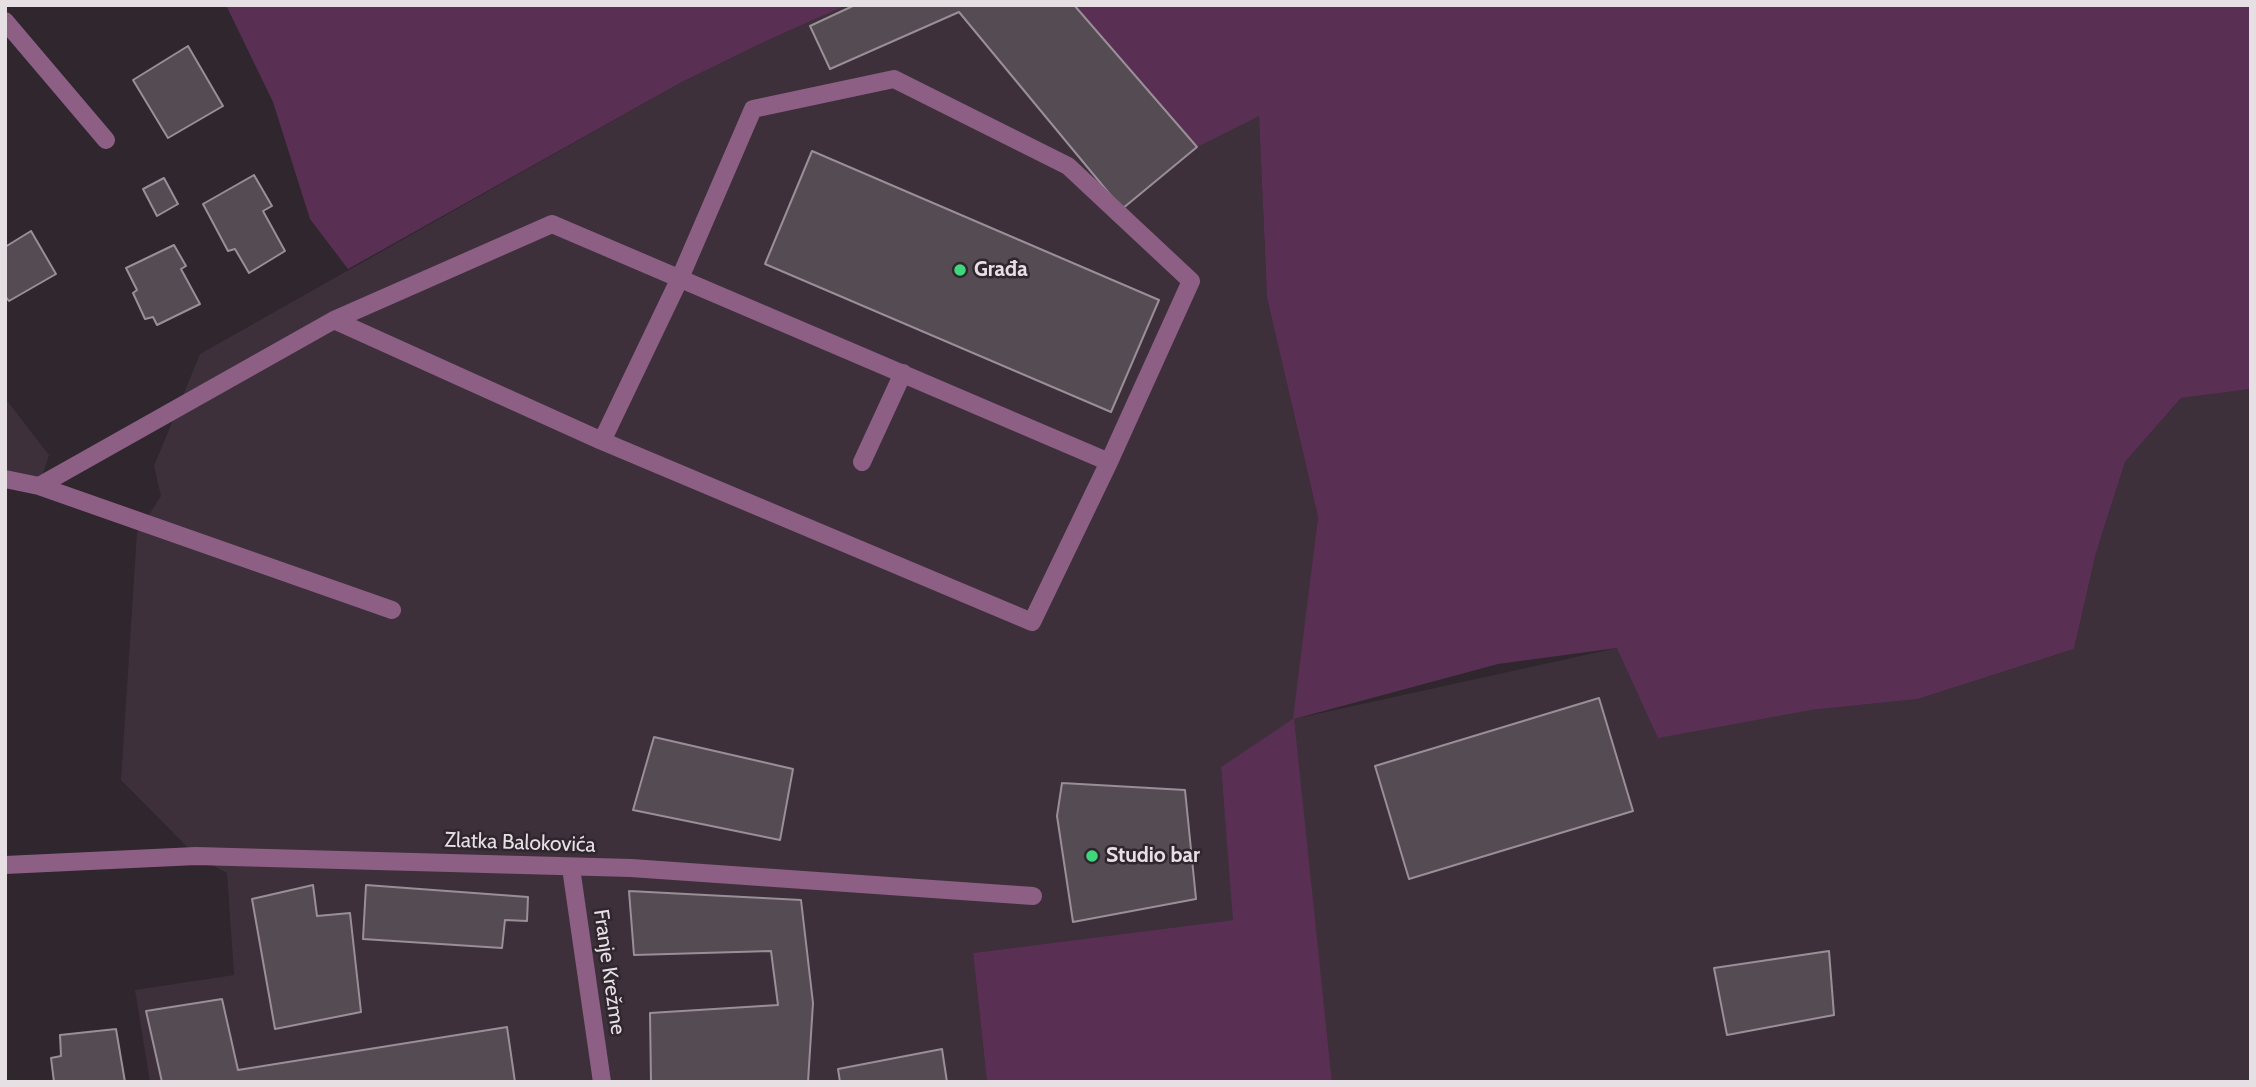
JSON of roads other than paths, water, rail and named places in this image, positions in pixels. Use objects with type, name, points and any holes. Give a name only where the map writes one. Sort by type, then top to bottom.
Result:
[{"type":"street","points":[[5,21],[106,140]]},
{"type":"street","points":[[334,320],[602,441],[1032,622],[1191,282],[1068,166],[894,79],[753,109],[680,278],[602,441]]},
{"type":"street","points":[[38,486],[334,320],[552,224],[1109,462]]},
{"type":"street","points":[[862,462],[903,373]]},
{"type":"street","points":[[5,480],[38,486],[392,610]]},
{"type":"street","name":"Zlatka Balokovića","points":[[5,865],[196,856],[631,868],[1033,896]]},
{"type":"street","name":"Franje Krežme","points":[[571,868],[602,1082]]},
{"type":"place","name":"Građa","points":[[960,270]]},
{"type":"place","name":"Studio bar","points":[[1092,856]]}]
